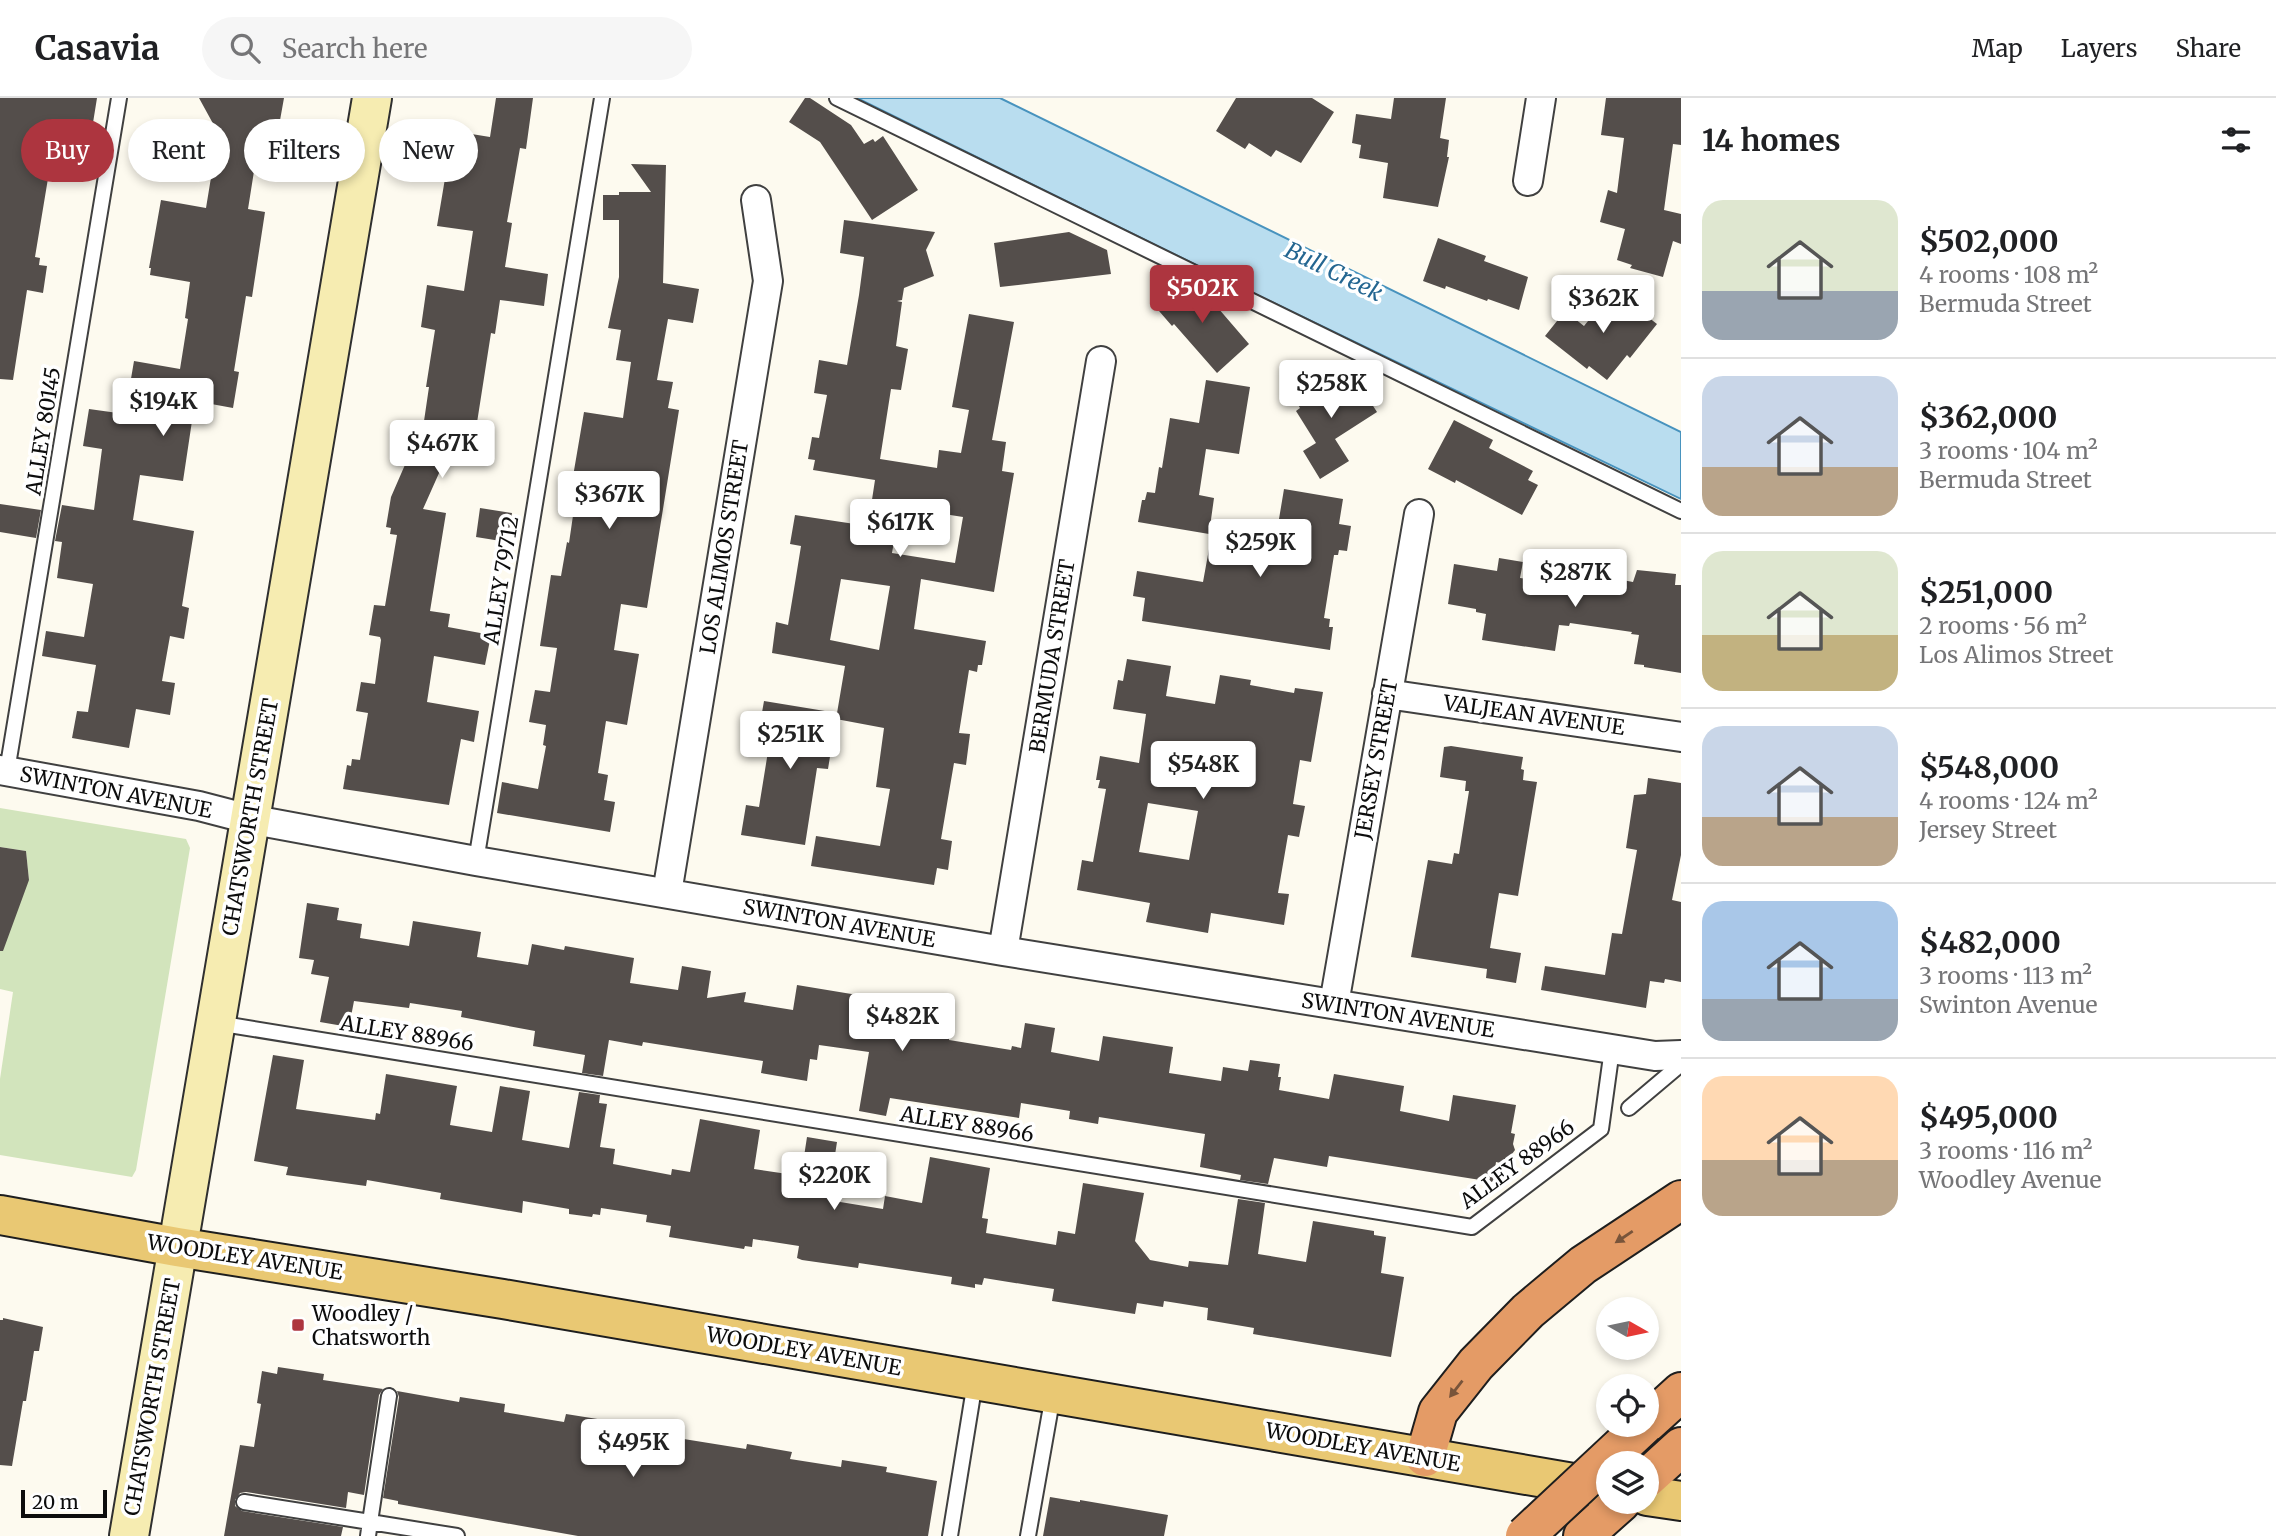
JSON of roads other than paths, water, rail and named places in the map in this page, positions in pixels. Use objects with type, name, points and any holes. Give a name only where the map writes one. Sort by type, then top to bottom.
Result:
[{"type":"highway","points":[[1425,1457],[1438,1412],[1476,1364],[1528,1311],[1583,1265],[1681,1200]]},
{"type":"highway","points":[[1659,1412],[1678,1395]]},
{"type":"highway","points":[[1525,1536],[1632,1437]]},
{"type":"highway","points":[[1659,1467],[1681,1447]]},
{"type":"highway","points":[[1583,1536],[1608,1514]]},
{"type":"main road","name":"CHATSWORTH STREET","points":[[129,1536],[372,98]]},
{"type":"main road","name":"WOODLEY AVENUE","points":[[0,1215],[1596,1487]]},
{"type":"main road","points":[[1659,1498],[1681,1502]]},
{"type":"street","points":[[1528,181],[1541,98]]},
{"type":"street","name":"LOS ALIMOS STREET","points":[[667,893],[768,281],[756,200]]},
{"type":"street","name":"BERMUDA STREET","points":[[1003,951],[1101,361]]},
{"type":"street","name":"JERSEY STREET","points":[[1334,1004],[1419,514]]},
{"type":"street","name":"VALJEAN AVENUE","points":[[1387,694],[1681,737]]},
{"type":"street","name":"SWINTON AVENUE","points":[[4,770],[476,861],[1003,951],[1655,1056],[1681,1055]]},
{"type":"lane","name":"ALLEY 80145","points":[[4,770],[119,98]]},
{"type":"lane","name":"ALLEY 79712","points":[[476,861],[602,98]]},
{"type":"lane","points":[[837,98],[1681,511]]},
{"type":"lane","name":"ALLEY 88966","points":[[215,1023],[1472,1227],[1601,1129],[1612,1049]]},
{"type":"lane","points":[[1629,1108],[1681,1064]]},
{"type":"lane","points":[[950,1536],[975,1380]]},
{"type":"lane","points":[[1028,1536],[1053,1393]]},
{"type":"lane","points":[[369,1529],[389,1396]]},
{"type":"lane","points":[[244,1502],[369,1529],[457,1536]]},
{"type":"water","name":"Bull Creek","points":[[857,98],[1000,98],[1681,432],[1681,499],[1253,293]]},
{"type":"place","name":"Woodley / Chatsworth","points":[[298,1325]]}]
